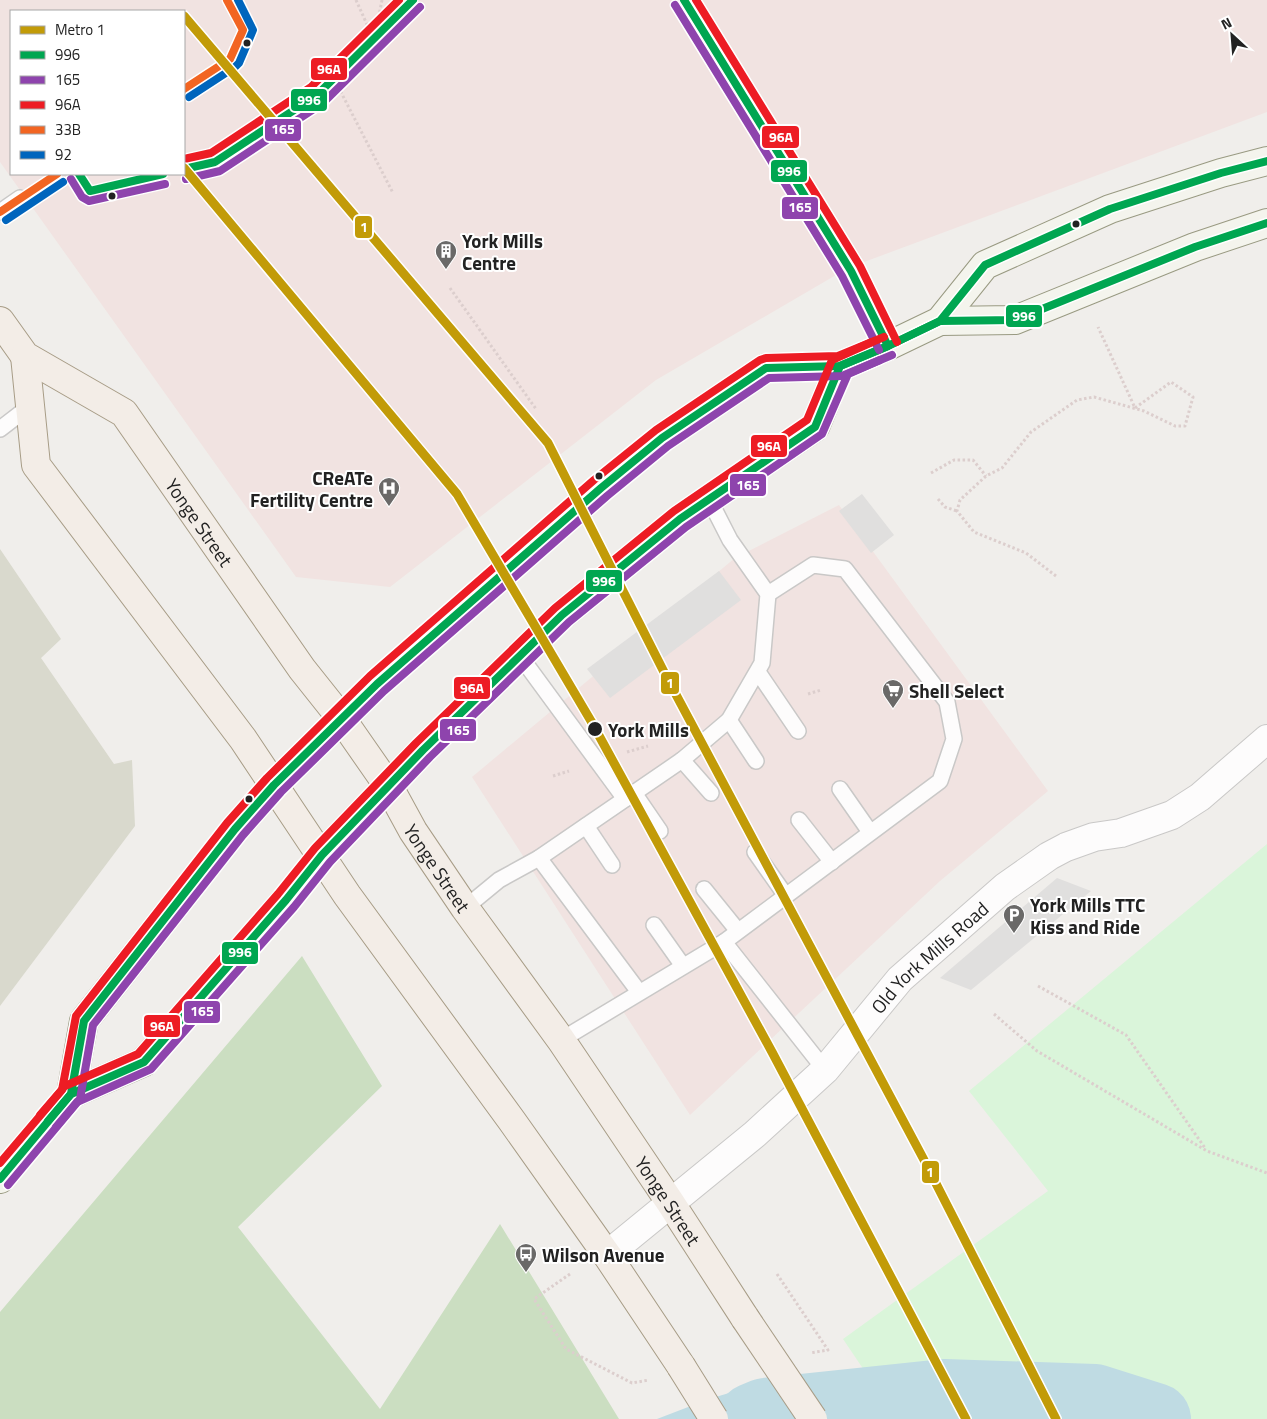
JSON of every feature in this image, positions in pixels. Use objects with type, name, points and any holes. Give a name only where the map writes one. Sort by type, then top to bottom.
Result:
[{"type":"main road","points":[[940,321],[985,265],[1110,209],[1221,173],[1267,161]]},
{"type":"main road","points":[[71,1094],[84,1021],[235,829],[274,785],[377,684],[601,488],[662,438],[766,368],[840,366],[940,321],[1015,320],[1195,247],[1267,223]]},
{"type":"main road","name":"Yonge Street","points":[[0,321],[25,356],[124,413],[302,669],[341,718],[389,787],[413,832],[465,908],[561,1040],[813,1419]]},
{"type":"main road","name":"Yonge Street","points":[[25,356],[36,464],[243,738],[347,894],[607,1255],[714,1419]]},
{"type":"main road","points":[[0,1178],[71,1094],[144,1062],[286,900],[322,855],[423,750],[562,615],[680,519],[815,427],[840,366]]},
{"type":"street","name":"Old York Mills Road","points":[[607,1255],[755,1134],[825,1070],[900,979],[1005,887],[1049,856],[1066,847],[1094,837],[1128,830],[1172,814],[1200,797],[1267,739]]},
{"type":"lane","points":[[0,212],[20,198]]},
{"type":"lane","points":[[832,239],[851,271],[888,346]]},
{"type":"lane","points":[[0,428],[30,406]]},
{"type":"lane","points":[[465,908],[500,880],[539,858],[682,760],[729,720],[758,672],[762,663],[768,594],[730,540],[709,499]]},
{"type":"lane","points":[[561,1040],[724,942],[940,780],[954,739],[947,702],[845,568],[813,565],[768,594]]},
{"type":"lane","points":[[520,656],[630,796],[660,831]]},
{"type":"lane","points":[[758,672],[798,731]]},
{"type":"lane","points":[[729,720],[756,761]]},
{"type":"lane","points":[[682,760],[711,793]]},
{"type":"lane","points":[[840,789],[870,832]]},
{"type":"lane","points":[[799,820],[832,862]]},
{"type":"lane","points":[[586,826],[612,865]]},
{"type":"lane","points":[[755,852],[786,896]]},
{"type":"lane","points":[[539,858],[639,992]]},
{"type":"lane","points":[[704,889],[738,931]]},
{"type":"lane","points":[[654,925],[683,966]]},
{"type":"lane","points":[[724,942],[825,1070]]},
{"type":"path","points":[[356,0],[374,41]]},
{"type":"path","points":[[382,0],[374,41],[329,70],[393,193]]},
{"type":"path","points":[[450,288],[536,409]]},
{"type":"path","points":[[1098,327],[1135,408]]},
{"type":"path","points":[[956,511],[960,500],[986,476],[1002,468],[1031,432],[1077,400],[1094,397],[1135,408],[1176,426],[1185,426],[1193,397],[1171,382],[1135,408]]},
{"type":"path","points":[[931,473],[954,460],[974,460],[986,476]]},
{"type":"path","points":[[938,499],[945,507],[956,511],[974,532],[1026,553],[1056,576]]},
{"type":"path","points":[[1038,986],[1126,1035],[1207,1151]]},
{"type":"path","points":[[994,1014],[1038,1051],[1207,1151],[1267,1173]]},
{"type":"path","points":[[570,1274],[534,1299],[566,1349],[632,1383],[652,1380]]},
{"type":"path","points":[[778,1274],[828,1350],[802,1354]]},
{"type":"shaded area","name":"York Mills Centre","points":[[0,0],[1267,0],[1267,112],[848,268],[656,380],[390,587],[296,577],[0,162]]},
{"type":"shaded area","points":[[862,494],[894,535],[871,553],[839,511]]},
{"type":"shaded area","points":[[839,505],[1048,791],[940,881],[690,1115],[472,777],[735,558]]},
{"type":"shaded area","points":[[0,549],[61,639],[41,658],[114,764],[132,760],[135,826],[0,1006]]},
{"type":"shaded area","points":[[719,571],[741,600],[610,698],[587,669]]},
{"type":"shaded area","name":"York Mills TTC Kiss and Ride","points":[[1057,878],[1091,891],[971,990],[940,978]]},
{"type":"green space","points":[[1267,844],[1267,1419],[897,1419],[843,1339],[1048,1191],[969,1091]]},
{"type":"green space","points":[[302,956],[382,1086],[238,1227],[380,1409],[500,1224],[619,1419],[0,1419],[0,1312]]},
{"type":"water","points":[[776,1379],[876,1403],[844,1419],[657,1419],[709,1399]]},
{"type":"waterway","points":[[753,1419],[765,1414],[944,1395],[1095,1400],[1155,1419]]},
{"type":"metro line","name":"1","points":[[185,17],[548,443],[665,674],[923,1158],[1056,1419]]},
{"type":"metro line","name":"1","points":[[185,169],[457,494],[591,721],[772,1052],[966,1419]]},
{"type":"transit line","name":"33B","points":[[185,88],[230,59],[243,30],[227,0]]},
{"type":"transit line","name":"92","points":[[189,97],[239,63],[253,30],[238,0]]},
{"type":"transit line","name":"96A","points":[[185,159],[211,153],[311,87],[399,0]]},
{"type":"transit line","name":"996","points":[[185,169],[215,162],[317,95],[413,0]]},
{"type":"transit line","name":"996","points":[[684,0],[851,271],[888,346]]},
{"type":"transit line","name":"96A","points":[[696,0],[860,266],[897,342]]},
{"type":"transit line","name":"165","points":[[675,5],[842,276],[879,350]]},
{"type":"transit line","name":"165","points":[[186,179],[220,171],[323,103],[420,7]]},
{"type":"transit line","name":"996","points":[[0,1179],[71,1094],[84,1021],[235,829],[274,785],[377,684],[601,488],[662,438],[766,368],[840,366],[940,321],[985,265],[1110,209],[1221,173],[1267,161]]},
{"type":"transit line","name":"33B","points":[[0,212],[56,175]]},
{"type":"transit line","name":"996","points":[[80,175],[90,191],[159,175]]},
{"type":"transit line","name":"165","points":[[71,179],[82,197],[89,201],[165,184]]},
{"type":"transit line","name":"92","points":[[6,220],[63,182]]},
{"type":"transit line","name":"996","points":[[48,1121],[71,1094],[144,1062],[286,900],[322,855],[423,750],[562,615],[680,519],[815,427],[840,366],[940,321],[1015,320],[1195,247],[1267,223]]},
{"type":"transit line","name":"96A","points":[[0,1163],[62,1090],[76,1016],[227,823],[267,778],[370,676],[594,480],[656,430],[760,360],[766,358],[838,356],[884,337]]},
{"type":"transit line","name":"96A","points":[[40,1115],[65,1086],[138,1054],[278,894],[315,848],[416,743],[555,608],[674,511],[807,420],[832,360],[872,342]]},
{"type":"transit line","name":"165","points":[[8,1185],[80,1099],[93,1025],[243,835],[281,792],[384,691],[607,496],[668,446],[769,378],[842,376],[892,355]]},
{"type":"transit line","name":"165","points":[[56,1127],[77,1102],[151,1069],[294,907],[330,862],[430,757],[569,622],[686,527],[822,434],[848,374],[880,360]]},
{"type":"place","name":"York Mills Centre","points":[[446,270]]},
{"type":"place","name":"CReATe Fertility Centre","points":[[389,507]]},
{"type":"place","name":"Shell Select","points":[[893,709]]},
{"type":"place","name":"York Mills","points":[[595,729]]},
{"type":"place","name":"York Mills TTC Kiss and Ride","points":[[1014,934]]},
{"type":"place","name":"Wilson Avenue","points":[[526,1273]]}]
